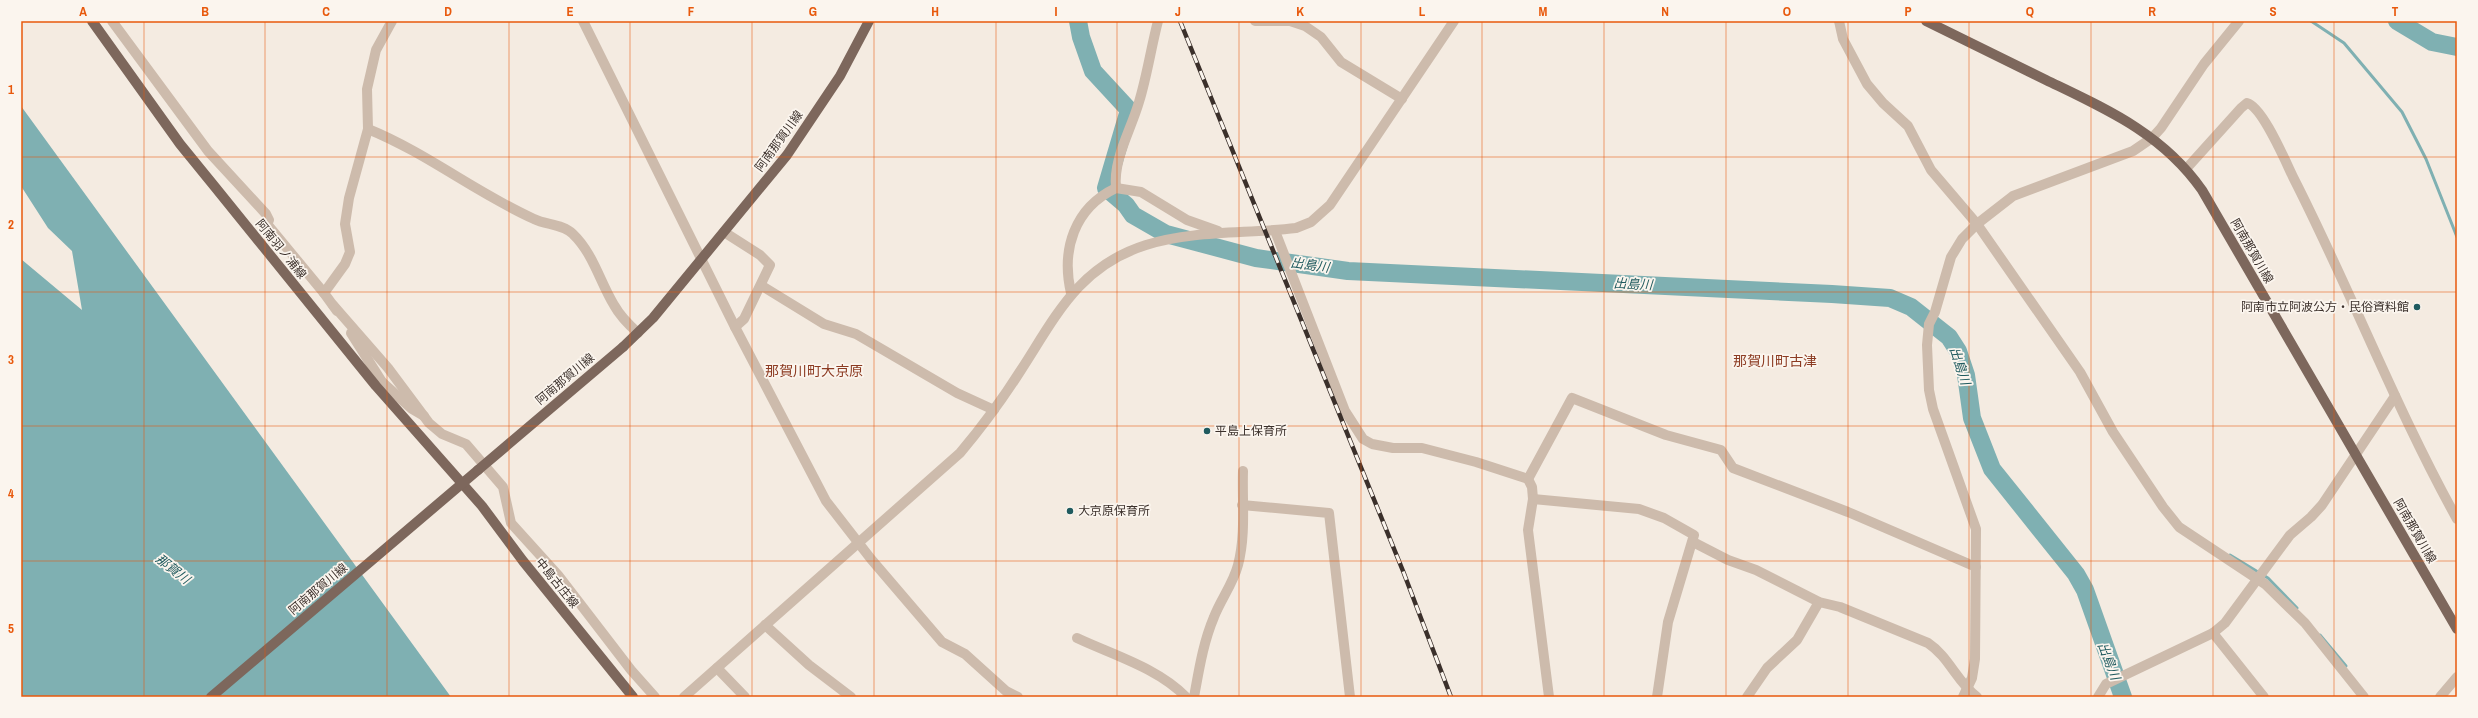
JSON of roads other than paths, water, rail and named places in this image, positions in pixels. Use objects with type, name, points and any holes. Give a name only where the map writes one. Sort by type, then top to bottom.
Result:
[{"type":"main road","name":"阿南羽ノ浦線","points":[[92,21],[180,144],[379,384],[459,486]]},
{"type":"main road","name":"阿南那賀川線","points":[[212,697],[623,347],[653,318],[796,142],[840,76],[869,21]]},
{"type":"main road","name":"阿南那賀川線","points":[[1926,21],[2110,110],[2152,138],[2186,169],[2202,190],[2457,629]]},
{"type":"main road","name":"中島古庄線","points":[[459,486],[523,561],[633,697]]},
{"type":"street","points":[[112,21],[208,151],[266,214],[269,220],[267,224],[333,305],[388,368],[424,416],[442,434],[466,444],[498,482],[502,487],[511,523],[558,575],[631,670],[655,697]]},
{"type":"street","points":[[324,293],[345,264],[350,252],[345,224],[368,129],[367,89],[370,71],[376,50],[392,21]]},
{"type":"street","points":[[583,21],[735,327],[826,501],[915,613],[942,642],[965,654],[1006,690],[1018,697]]},
{"type":"street","points":[[1116,188],[1115,181],[1123,144],[1139,104],[1158,21]]},
{"type":"street","points":[[1255,21],[1290,21],[1305,26],[1320,37],[1341,62],[1402,99]]},
{"type":"street","points":[[684,697],[960,453],[994,410],[1054,316],[1071,293],[1118,255],[1147,245],[1200,235],[1275,231],[1296,228],[1311,222],[1330,205],[1454,21]]},
{"type":"street","points":[[1839,21],[1842,39],[1867,84],[1883,103],[1908,126],[1932,170],[1980,222],[2080,372],[2113,432],[2163,507],[2179,527],[2261,575],[2305,623],[2364,697]]},
{"type":"street","points":[[1965,693],[1975,659],[1976,529],[1933,409],[1929,390],[1927,345],[1931,321],[1951,256],[1962,239],[1980,222],[2013,196],[2134,150],[2152,138],[2161,128],[2204,64],[2239,21]]},
{"type":"street","points":[[2186,169],[2241,108],[2247,103],[2251,104],[2265,121],[2298,187],[2396,396],[2425,462],[2457,519]]},
{"type":"street","points":[[368,129],[400,142],[475,188],[535,220],[556,225],[572,233],[584,247],[614,306],[638,333]]},
{"type":"street","points":[[1071,293],[1067,277],[1067,258],[1078,223],[1089,206],[1116,188],[1141,192],[1187,220],[1225,233]]},
{"type":"street","points":[[1275,231],[1345,411],[1363,440],[1372,444],[1393,448],[1422,448],[1476,462],[1528,479],[1532,487],[1533,499],[1528,530],[1549,697]]},
{"type":"street","points":[[724,232],[760,255],[770,265],[762,286],[744,319],[735,327]]},
{"type":"street","points":[[762,286],[824,324],[856,334],[957,393],[994,410]]},
{"type":"street","points":[[333,305],[379,384],[412,410],[424,416]]},
{"type":"street","points":[[2098,697],[2106,684],[2213,633],[2236,610],[2290,535],[2311,517],[2322,505],[2396,396]]},
{"type":"street","points":[[1528,479],[1572,398],[1666,435],[1721,450],[1733,468],[1848,512],[1976,567]]},
{"type":"street","points":[[1194,697],[1201,659],[1213,619],[1233,579],[1238,564],[1244,471]]},
{"type":"street","points":[[1533,499],[1640,509],[1664,518],[1694,535],[1694,542],[1668,622],[1657,697]]},
{"type":"street","points":[[1242,505],[1329,513],[1350,697]]},
{"type":"street","points":[[1694,542],[1728,560],[1756,570],[1819,602],[1840,607],[1928,643],[1940,651],[1965,693],[1977,697]]},
{"type":"street","points":[[1747,697],[1767,668],[1797,640],[1819,602]]},
{"type":"street","points":[[766,625],[809,666],[851,697]]},
{"type":"street","points":[[2213,633],[2264,697]]},
{"type":"street","points":[[1077,638],[1145,669],[1174,685],[1186,697]]},
{"type":"street","points":[[717,668],[745,697]]},
{"type":"street","points":[[2440,697],[2457,677]]},
{"type":"water","name":"那賀川","points":[[21,106],[451,697],[21,697],[21,259],[82,310],[72,251],[48,228],[21,186]]},
{"type":"waterway","name":"出島川","points":[[1078,21],[1081,37],[1093,71],[1129,110],[1106,188],[1126,205],[1133,215],[1166,234],[1256,258],[1348,271],[1832,294],[1890,298],[1911,307],[1949,337],[1958,351],[1966,375],[1972,418],[1992,469],[2076,574],[2085,590],[2123,697]]},
{"type":"waterway","points":[[2311,21],[2344,43],[2402,112],[2426,159],[2457,237]]},
{"type":"waterway","points":[[2397,21],[2432,42],[2457,47]]},
{"type":"waterway","points":[[2230,555],[2268,578],[2297,608]]},
{"type":"waterway","points":[[2320,635],[2346,666]]},
{"type":"railway","points":[[1180,21],[1403,571],[1451,697]]},
{"type":"place","name":"阿南市立阿波公方・民俗資料館","points":[[2417,307]]},
{"type":"place","name":"平島上保育所","points":[[1207,431]]},
{"type":"place","name":"大京原保育所","points":[[1070,511]]},
{"type":"district","name":"那賀川町古津","points":[[1775,361]]},
{"type":"district","name":"那賀川町大京原","points":[[814,371]]}]
